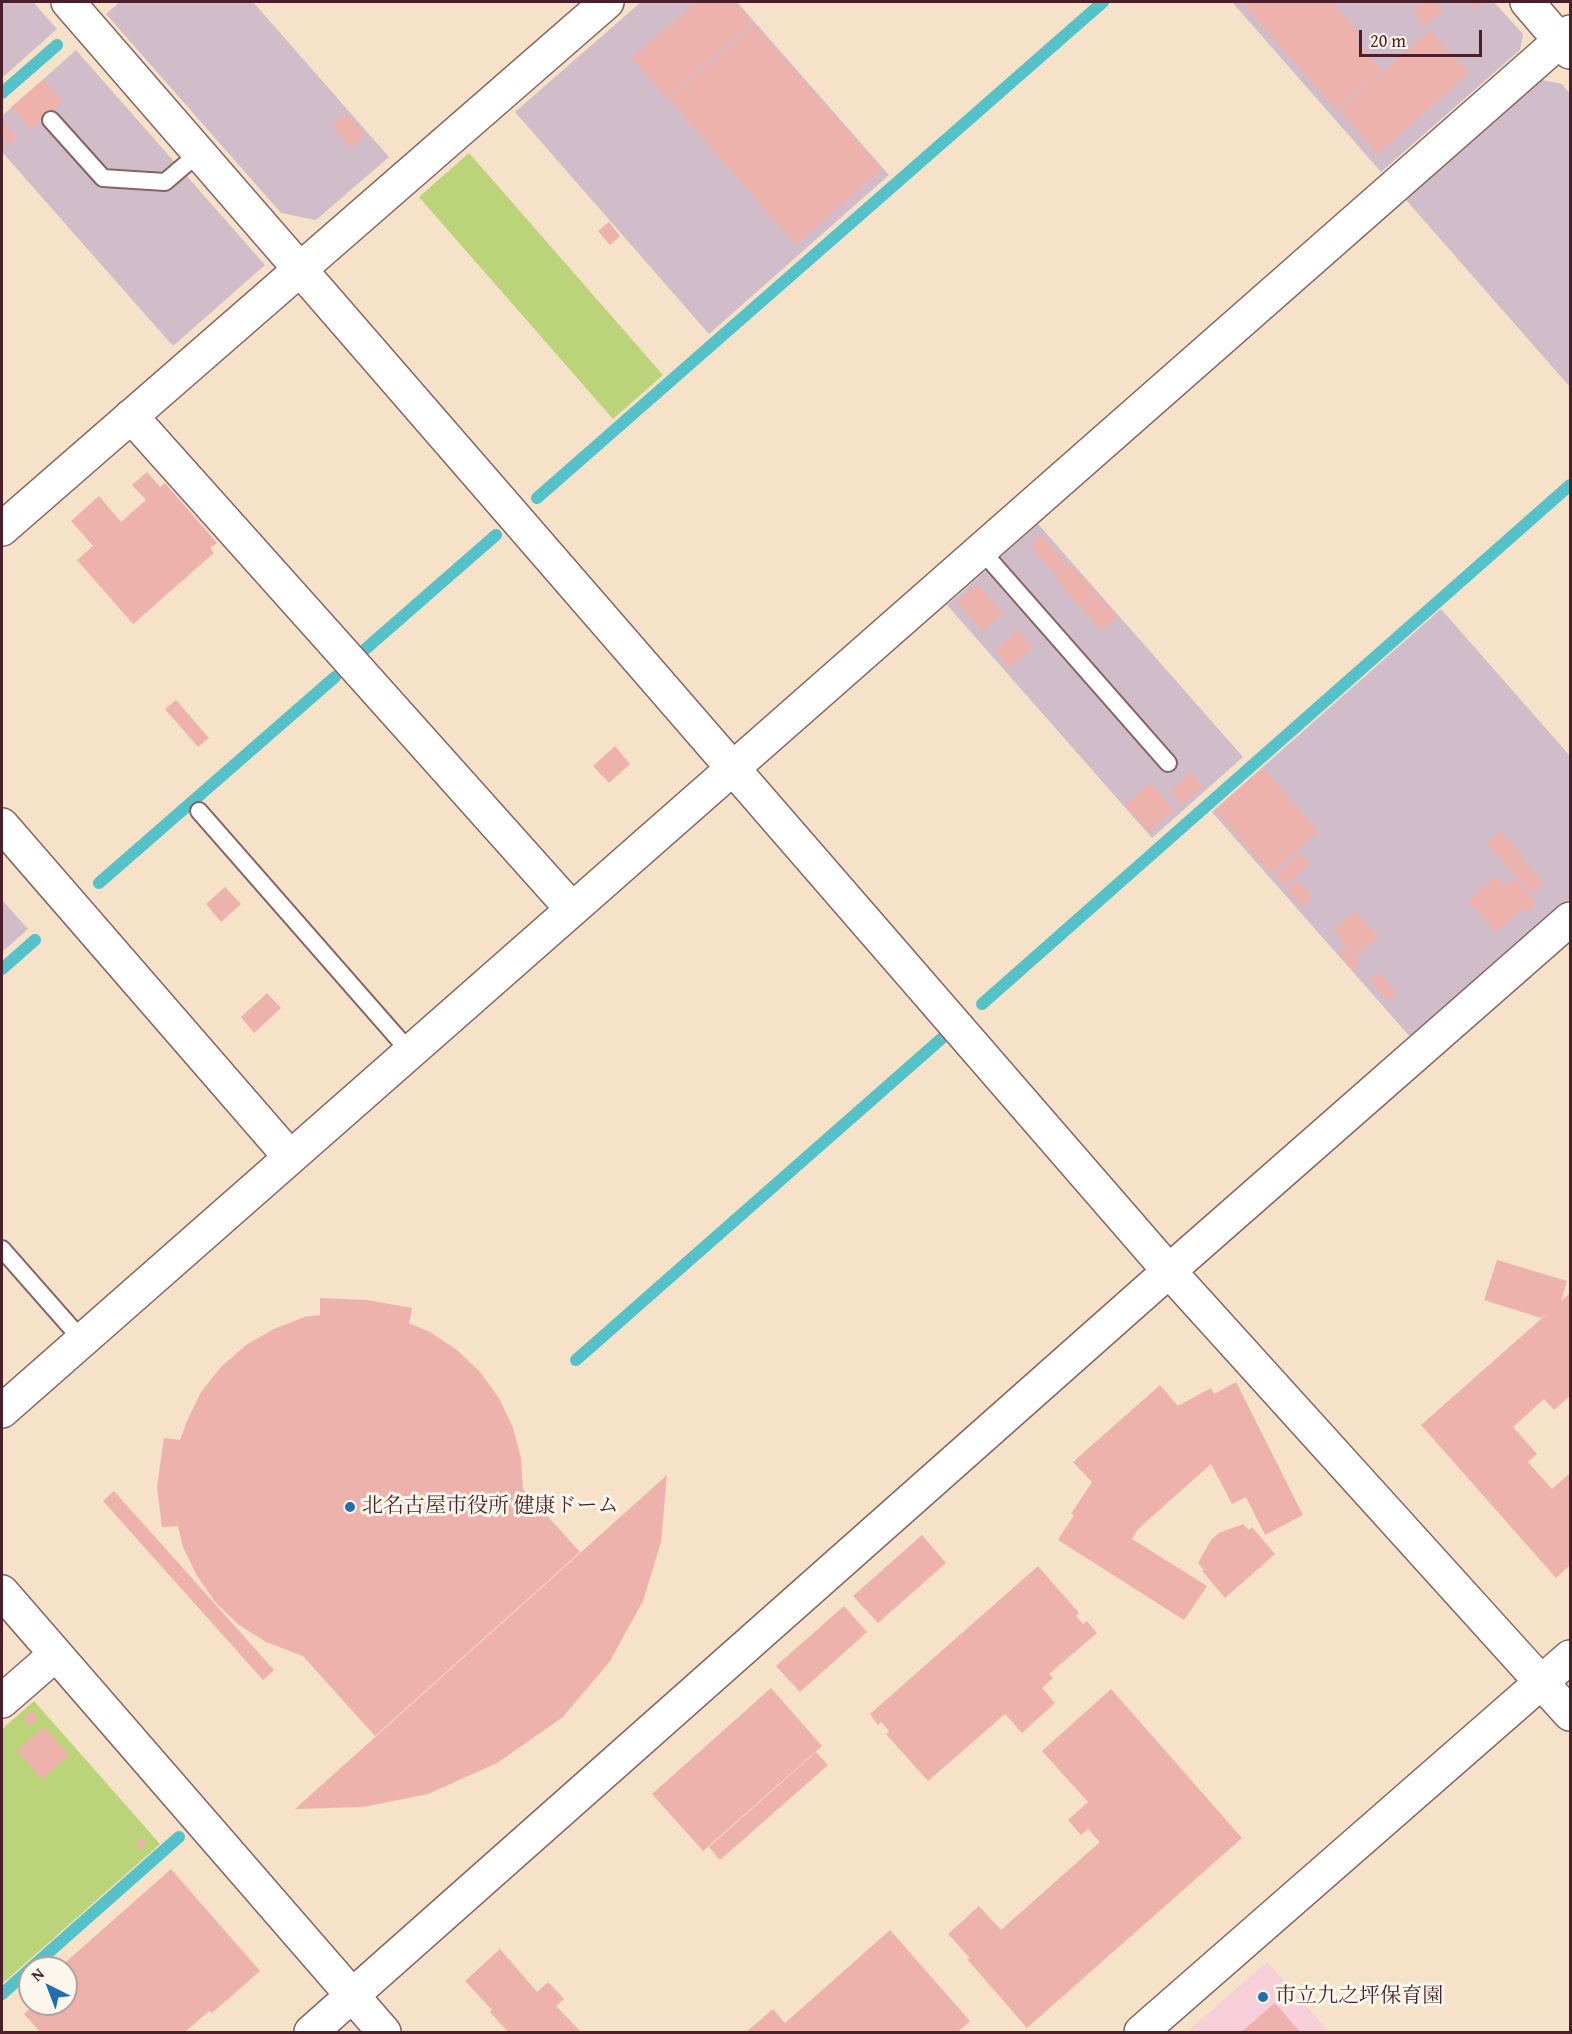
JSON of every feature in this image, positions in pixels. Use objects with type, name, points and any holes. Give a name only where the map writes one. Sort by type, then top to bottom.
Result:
[{"type":"street","points":[[68,2],[1169,1271],[1570,1714]]},
{"type":"street","points":[[2,529],[607,2]]},
{"type":"street","points":[[2,1411],[981,550],[1567,42],[1527,2]]},
{"type":"street","points":[[131,416],[572,909]]},
{"type":"street","points":[[2,825],[290,1157]]},
{"type":"street","points":[[311,2032],[1169,1271],[1570,919]]},
{"type":"street","points":[[2,1592],[384,2032]]},
{"type":"street","points":[[2,1701],[56,1654]]},
{"type":"street","points":[[1142,2032],[1570,1657]]},
{"type":"lane","points":[[51,120],[103,178],[165,182],[199,153]]},
{"type":"lane","points":[[981,550],[1168,763]]},
{"type":"lane","points":[[199,811],[410,1052]]},
{"type":"lane","points":[[2,1249],[82,1340]]},
{"type":"shaded area","points":[[2,2],[33,2],[57,29],[2,78]]},
{"type":"shaded area","points":[[120,2],[253,2],[389,157],[316,220],[281,213],[106,14]]},
{"type":"shaded area","points":[[641,2],[737,2],[889,175],[709,334],[515,112]]},
{"type":"shaded area","points":[[1232,2],[1494,2],[1523,34],[1520,50],[1381,172]]},
{"type":"shaded area","points":[[76,50],[265,265],[173,346],[2,152],[2,116]]},
{"type":"shaded area","points":[[1542,80],[1562,84],[1570,94],[1570,387],[1406,200]]},
{"type":"shaded area","points":[[1038,524],[1243,757],[1152,838],[947,605]]},
{"type":"shaded area","points":[[1441,609],[1570,756],[1570,899],[1412,1039],[1212,812]]},
{"type":"shaded area","points":[[2,900],[28,929],[2,952]]},
{"type":"shaded area","name":"市立九之坪保育園","points":[[1267,1962],[1329,2032],[1187,2032]]},
{"type":"green space","points":[[469,153],[663,375],[613,419],[419,197]]},
{"type":"green space","points":[[34,1701],[160,1844],[34,1956],[18,1956],[18,1970],[2,1984],[2,1729]]},
{"type":"building","points":[[696,2],[735,2],[753,22],[667,98],[631,58]]},
{"type":"building","points":[[1242,2],[1333,2],[1362,35],[1356,40],[1382,70],[1336,110]]},
{"type":"building","points":[[1423,2],[1435,2],[1443,11],[1425,27],[1412,11]]},
{"type":"building","points":[[1470,2],[1485,2],[1476,9]]},
{"type":"building","points":[[754,24],[882,169],[796,245],[669,99]]},
{"type":"building","points":[[1430,30],[1469,73],[1378,154],[1339,110]]},
{"type":"building","points":[[44,79],[63,101],[31,130],[11,107]]},
{"type":"building","points":[[346,113],[366,135],[351,148],[332,126]]},
{"type":"building","points":[[2,120],[17,137],[8,145],[2,137]]},
{"type":"building","points":[[609,222],[620,236],[610,245],[598,231]]},
{"type":"building","points":[[147,472],[160,487],[165,483],[217,543],[210,548],[214,553],[133,624],[77,560],[93,546],[71,521],[99,496],[121,522],[146,500],[132,485]]},
{"type":"building","points":[[1042,535],[1067,564],[1055,574],[1030,545]]},
{"type":"building","points":[[1069,563],[1097,593],[1081,608],[1054,577]]},
{"type":"building","points":[[978,584],[1003,613],[983,631],[957,601]]},
{"type":"building","points":[[1098,595],[1118,617],[1102,631],[1082,609]]},
{"type":"building","points":[[1019,630],[1033,647],[1010,668],[995,651]]},
{"type":"building","points":[[176,700],[209,738],[198,747],[165,709]]},
{"type":"building","points":[[615,746],[630,764],[609,783],[593,766]]},
{"type":"building","points":[[1263,768],[1319,832],[1271,874],[1215,810]]},
{"type":"building","points":[[1190,773],[1203,786],[1182,805],[1170,791]]},
{"type":"building","points":[[1150,783],[1174,810],[1149,832],[1125,805]]},
{"type":"building","points":[[1501,831],[1522,855],[1508,867],[1487,843]]},
{"type":"building","points":[[1300,853],[1310,864],[1284,886],[1275,876]]},
{"type":"building","points":[[1521,857],[1544,883],[1532,893],[1509,868]]},
{"type":"building","points":[[1496,876],[1504,886],[1514,878],[1537,903],[1528,912],[1524,908],[1496,932],[1468,901]]},
{"type":"building","points":[[1298,881],[1313,898],[1302,907],[1287,890]]},
{"type":"building","points":[[225,887],[241,904],[221,922],[206,904]]},
{"type":"building","points":[[1355,911],[1378,937],[1357,956],[1333,930]]},
{"type":"building","points":[[1346,946],[1361,963],[1353,970],[1338,953]]},
{"type":"building","points":[[1378,972],[1396,993],[1388,1001],[1369,980]]},
{"type":"building","points":[[267,993],[281,1008],[254,1033],[241,1017]]},
{"type":"building","points":[[1497,1260],[1567,1281],[1561,1301],[1570,1293],[1570,1396],[1554,1410],[1544,1399],[1513,1427],[1537,1454],[1528,1462],[1552,1489],[1570,1473],[1570,1565],[1556,1578],[1421,1425],[1549,1312],[1541,1318],[1484,1300]]},
{"type":"building","name":"北名古屋市役所 健康ドーム","points":[[320,1298],[367,1300],[412,1308],[409,1323],[430,1332],[457,1350],[480,1372],[499,1398],[513,1428],[521,1458],[523,1489],[580,1552],[375,1736],[303,1656],[266,1642],[239,1625],[216,1603],[197,1576],[183,1547],[178,1526],[162,1527],[157,1487],[164,1438],[180,1440],[201,1392],[221,1367],[246,1345],[274,1329],[304,1317],[320,1315]]},
{"type":"building","points":[[1236,1382],[1303,1515],[1265,1535],[1246,1497],[1232,1504],[1211,1464],[1138,1529],[1132,1539],[1207,1586],[1184,1620],[1058,1540],[1074,1515],[1071,1514],[1092,1482],[1073,1462],[1160,1385],[1178,1406],[1211,1388],[1214,1394]]},
{"type":"building","points":[[667,1475],[661,1542],[643,1601],[610,1661],[563,1717],[497,1763],[428,1794],[363,1807],[295,1809]]},
{"type":"building","points":[[114,1491],[274,1670],[263,1680],[103,1501]]},
{"type":"building","points":[[1243,1524],[1249,1530],[1252,1527],[1275,1554],[1225,1598],[1198,1563],[1211,1540],[1219,1533]]},
{"type":"building","points":[[922,1535],[946,1563],[878,1623],[853,1596]]},
{"type":"building","points":[[1038,1566],[1079,1613],[1076,1616],[1083,1624],[1087,1621],[1097,1633],[1049,1674],[1053,1678],[1042,1688],[1055,1703],[1022,1733],[1005,1714],[928,1781],[886,1734],[889,1731],[881,1722],[878,1725],[870,1714]]},
{"type":"building","points":[[844,1606],[867,1632],[800,1692],[776,1666]]},
{"type":"building","points":[[771,1688],[822,1746],[703,1851],[652,1794]]},
{"type":"building","points":[[1111,1689],[1242,1838],[1027,2028],[948,1934],[979,1906],[1001,1930],[1100,1842],[1088,1829],[1081,1835],[1068,1820],[1088,1802],[1042,1751]]},
{"type":"building","points":[[32,1711],[38,1718],[29,1726],[23,1718]]},
{"type":"building","points":[[44,1726],[69,1755],[42,1779],[17,1751]]},
{"type":"building","points":[[816,1752],[828,1765],[720,1860],[709,1847]]},
{"type":"building","points":[[142,1838],[147,1843],[140,1850],[135,1844]]},
{"type":"building","points":[[171,1869],[260,1971],[212,2013],[209,2011],[185,2032],[40,2032],[26,2016],[78,2016],[78,1956],[73,1956]]},
{"type":"building","points":[[890,1930],[970,2021],[958,2032],[746,2032],[773,2009],[785,2023]]},
{"type":"building","points":[[500,1949],[537,1992],[548,1982],[564,1999],[556,2006],[581,2032],[508,2032],[490,2012],[492,2010],[465,1981]]},
{"type":"building","points":[[1275,2003],[1300,2032],[1241,2032]]},
{"type":"waterway","points":[[537,498],[1103,2]]},
{"type":"waterway","points":[[2,93],[57,45]]},
{"type":"waterway","points":[[982,1004],[1570,485]]},
{"type":"waterway","points":[[362,652],[496,535]]},
{"type":"waterway","points":[[99,883],[335,677]]},
{"type":"waterway","points":[[2,969],[35,940]]},
{"type":"waterway","points":[[576,1360],[941,1039]]},
{"type":"waterway","points":[[45,1956],[179,1837]]},
{"type":"waterway","points":[[2,1994],[18,1980]]},
{"type":"place","name":"北名古屋市役所 健康ドーム","points":[[350,1507]]},
{"type":"place","name":"市立九之坪保育園","points":[[1263,1997]]}]
